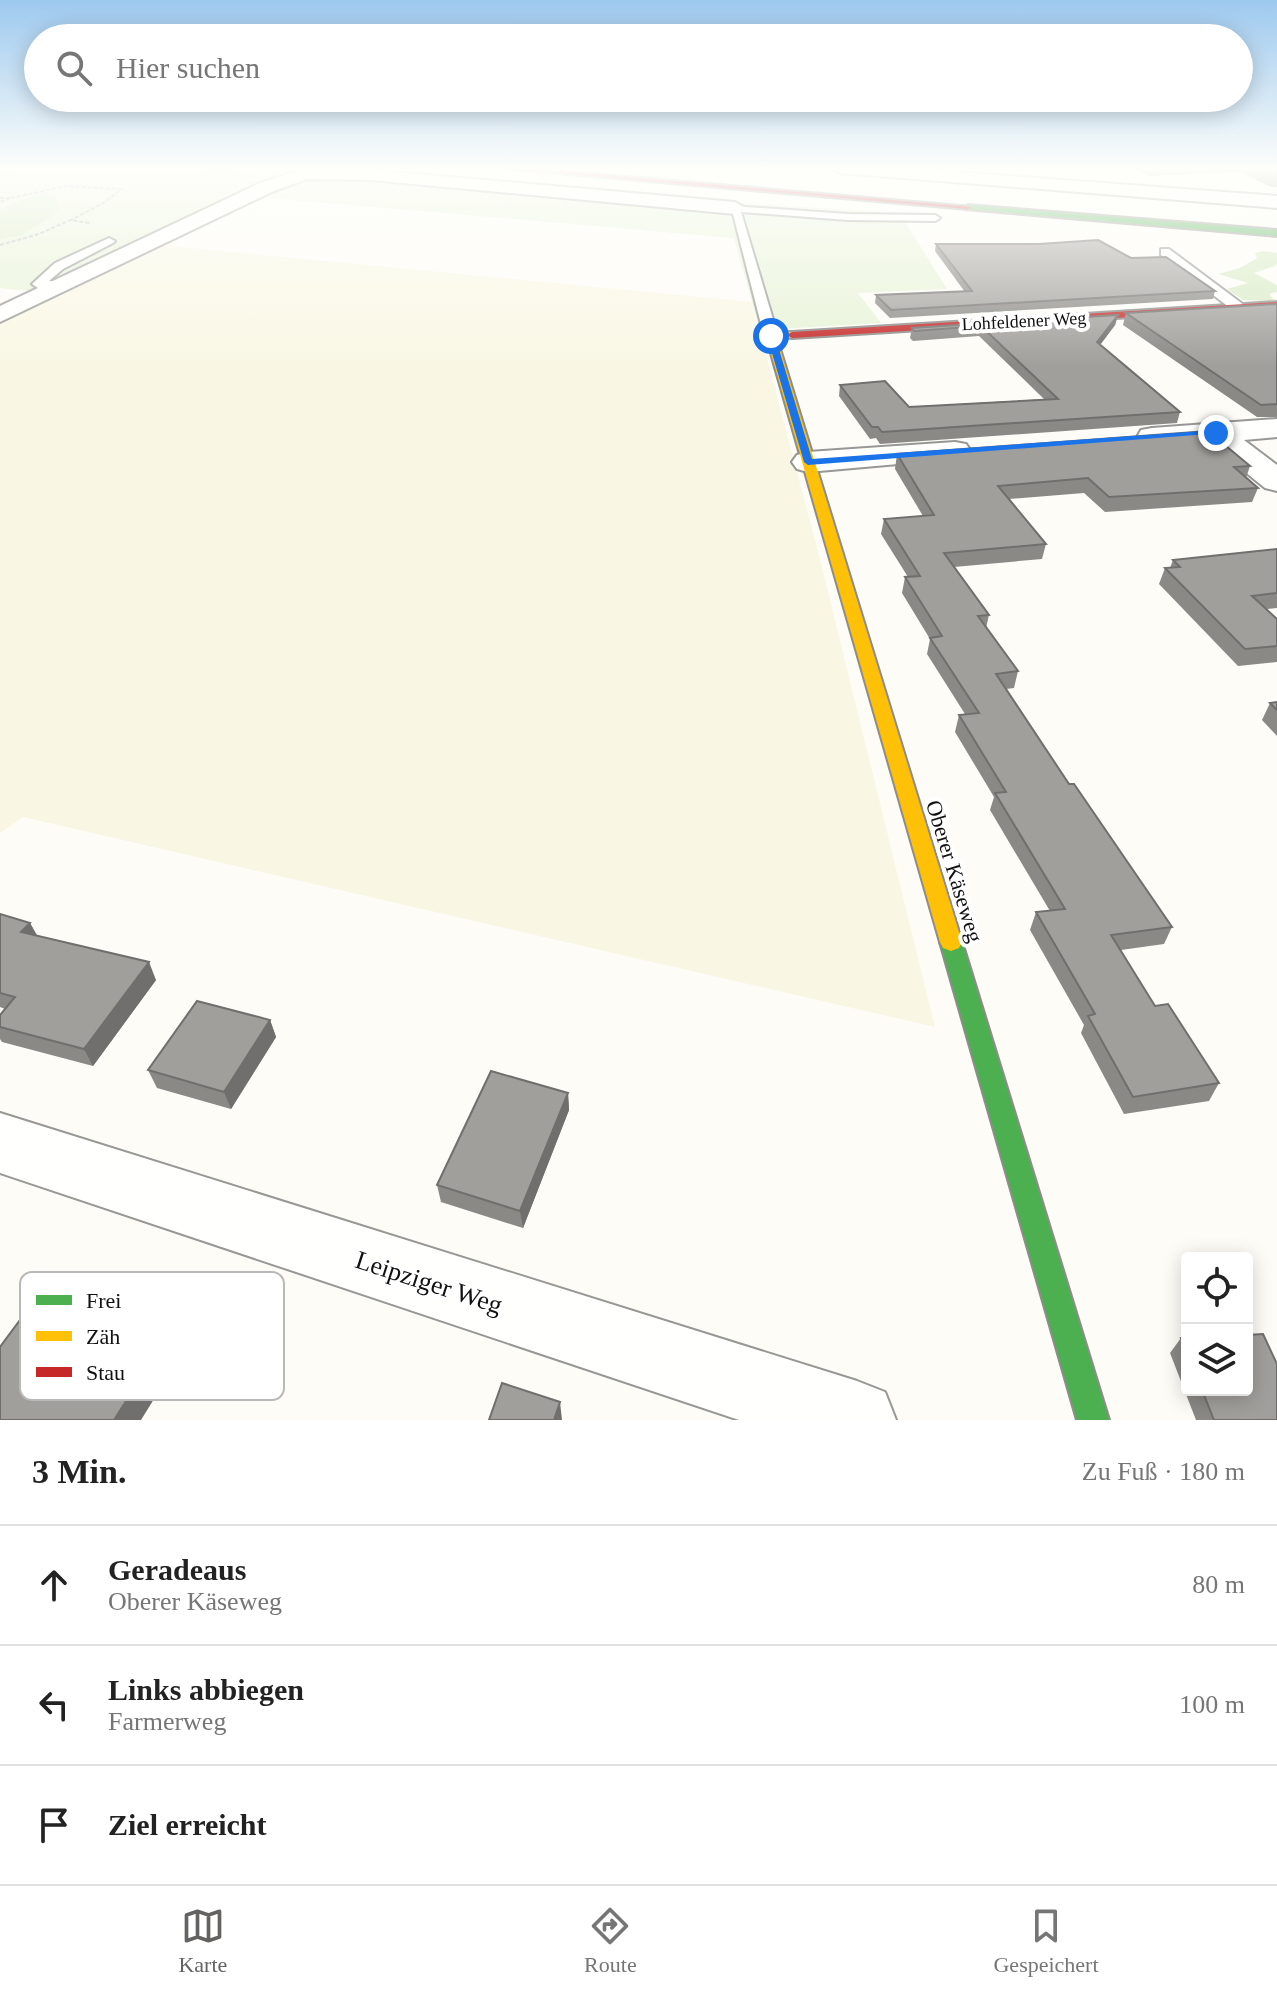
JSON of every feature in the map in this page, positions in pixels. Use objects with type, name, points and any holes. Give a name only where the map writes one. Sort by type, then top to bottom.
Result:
[{"type":"main road","name":"Lohfeldener Weg","points":[[771,336],[1277,305]]},
{"type":"main road","name":"Oberer Käseweg","points":[[771,336],[1093,1420]]},
{"type":"street","points":[[0,315],[168,234]]},
{"type":"street","points":[[1122,439],[1277,428]]},
{"type":"street","points":[[1216,433],[1277,481]]},
{"type":"street","points":[[808,462],[981,450]]},
{"type":"street","name":"Leipziger Weg","points":[[0,1143],[857,1420]]},
{"type":"lane","points":[[742,234],[771,336]]},
{"type":"lane","points":[[60,286],[38,284],[59,266],[109,241]]},
{"type":"lane","points":[[1165,252],[1239,308]]},
{"type":"path","points":[[0,245],[38,234]]},
{"type":"shaded area","points":[[159,245],[752,302],[818,551],[935,1027],[23,817],[0,833],[0,322]]},
{"type":"green space","points":[[0,234],[24,234],[21,236],[0,239]]},
{"type":"green space","points":[[180,234],[0,322],[0,306],[31,291],[0,288],[0,239],[21,236]]},
{"type":"green space","points":[[690,234],[913,234],[947,289],[858,293],[881,323],[760,330],[734,238]]},
{"type":"green space","points":[[1255,253],[1277,253],[1277,265],[1254,273],[1277,285],[1277,292],[1269,294],[1275,301],[1243,300],[1227,289],[1248,283],[1218,274],[1240,268],[1257,258]]},
{"type":"building","points":[[1098,240],[1131,258],[1166,257],[1215,291],[891,310],[876,295],[972,291],[936,244],[1039,244]]},
{"type":"building","points":[[1277,304],[1277,404],[1261,405],[1126,313]]},
{"type":"building","points":[[1118,315],[1097,342],[1180,412],[882,432],[878,427],[872,427],[840,385],[885,381],[909,407],[1058,399],[981,326],[914,331],[912,328]]},
{"type":"building","points":[[1208,431],[1250,466],[1234,467],[1258,488],[1109,497],[1088,478],[998,486],[1046,544],[944,553],[989,615],[978,616],[1018,671],[996,674],[1069,784],[1074,784],[1172,927],[1111,935],[1155,1006],[1168,1004],[1219,1083],[1133,1097],[1088,1016],[1095,1014],[1036,912],[1065,909],[995,793],[1006,792],[959,715],[979,713],[930,638],[942,636],[905,577],[920,576],[884,519],[934,515],[897,454]]},
{"type":"building","points":[[1277,549],[1277,593],[1252,596],[1277,619],[1277,646],[1245,649],[1165,568],[1180,567],[1173,560]]},
{"type":"building","points":[[0,914],[30,923],[21,932],[149,962],[84,1049],[0,1027],[0,1015],[15,997],[0,993]]},
{"type":"building","points":[[197,1001],[270,1020],[224,1092],[148,1070]]},
{"type":"building","points":[[491,1071],[568,1093],[520,1211],[437,1185]]},
{"type":"building","points":[[20,1320],[20,1400],[127,1400],[114,1420],[0,1420],[0,1347]]},
{"type":"building","points":[[1263,1334],[1277,1364],[1277,1420],[1214,1420],[1204,1396],[1253,1396],[1253,1335]]},
{"type":"building","points":[[502,1383],[560,1402],[554,1420],[489,1420]]},
{"type":"traffic: fast","points":[[951,942],[1093,1420]]},
{"type":"traffic: slow","points":[[792,335],[771,336],[951,942]]},
{"type":"traffic: jam","points":[[792,335],[1277,305]]},
{"type":"route","points":[[771,336],[808,462],[1216,433]]}]
